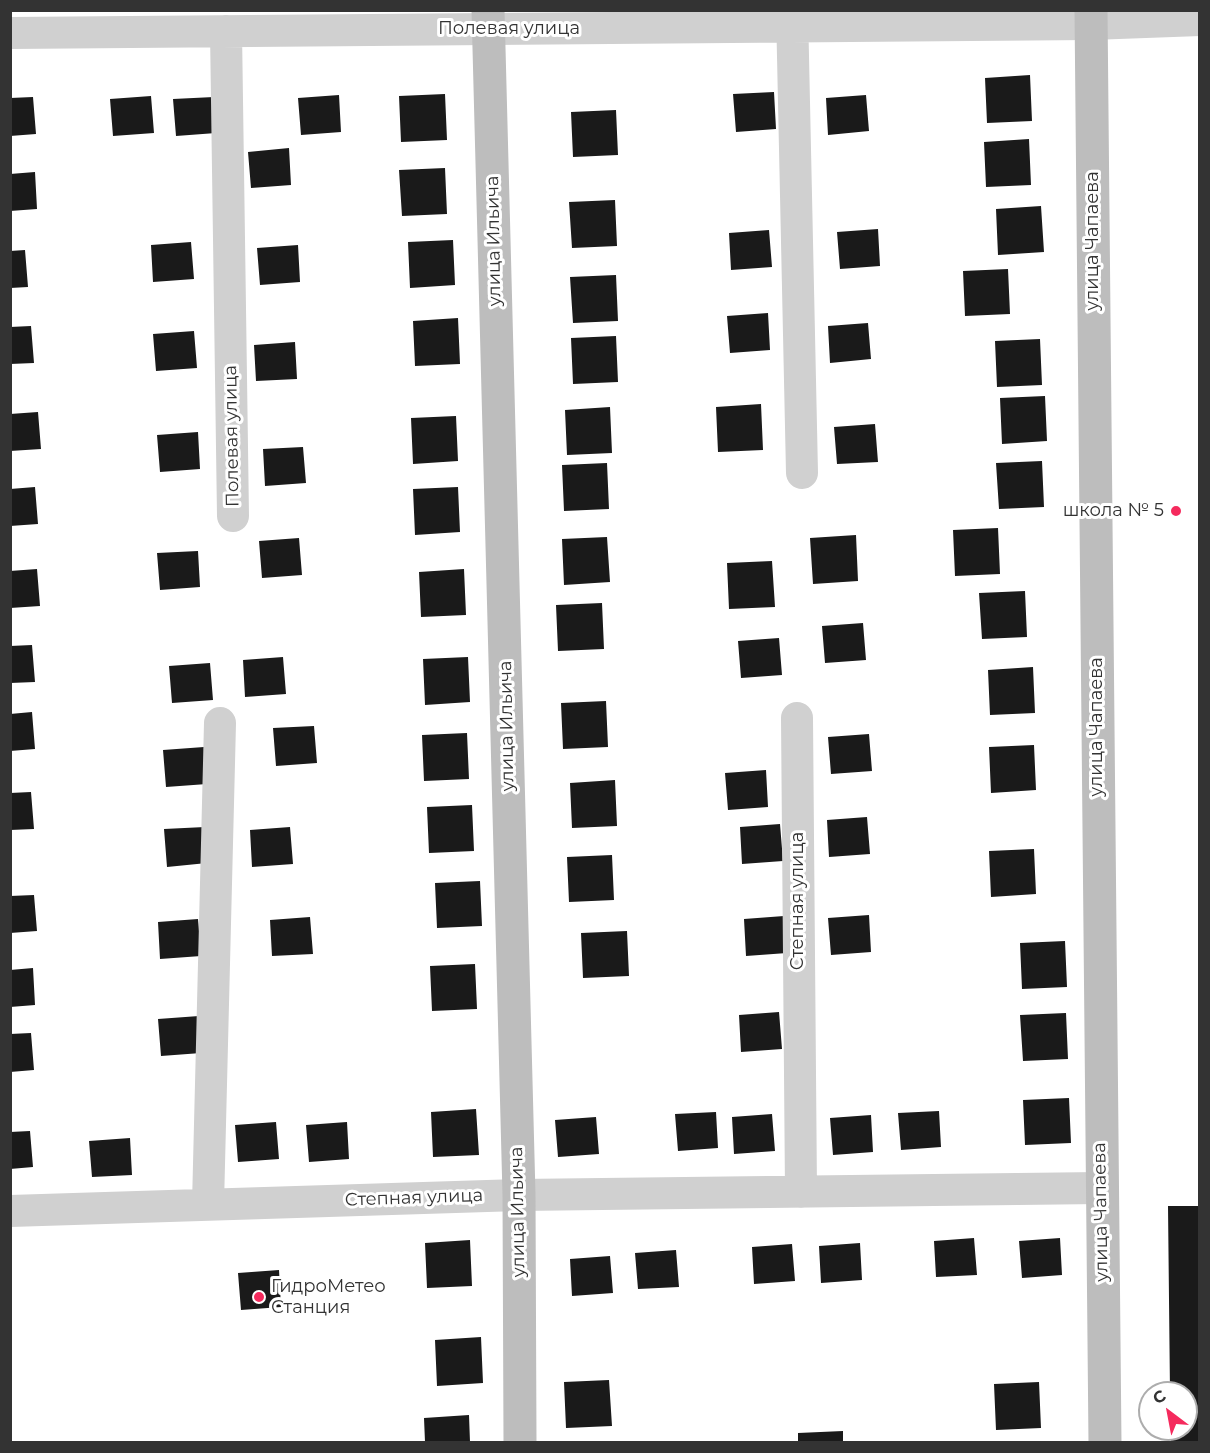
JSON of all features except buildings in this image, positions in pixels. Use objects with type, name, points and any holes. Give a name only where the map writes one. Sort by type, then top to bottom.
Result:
[{"type":"street","name":"Полевая улица","points":[[10,33],[226,31],[489,20],[1091,17],[1200,20]]},
{"type":"street","name":"улица Чапаева","points":[[1091,17],[1100,1188],[1105,1443]]},
{"type":"street","points":[[793,19],[802,473]]},
{"type":"street","name":"улица Ильича","points":[[489,20],[519,1195],[520,1443]]},
{"type":"street","name":"Полевая улица","points":[[226,31],[233,516]]},
{"type":"street","name":"Степная улица","points":[[797,718],[801,1192]]},
{"type":"street","points":[[208,1204],[220,723]]},
{"type":"street","name":"Степная улица","points":[[10,1210],[519,1195],[1100,1188]]},
{"type":"place","name":"школа № 5","points":[[1176,511]]},
{"type":"place","name":"ГидроМетео Станция","points":[[259,1297]]}]
